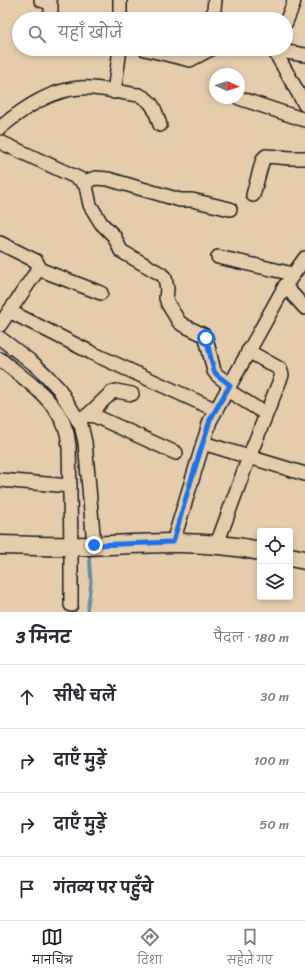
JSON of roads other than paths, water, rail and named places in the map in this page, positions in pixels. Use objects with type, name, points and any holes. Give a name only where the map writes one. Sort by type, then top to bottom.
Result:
[{"type":"street","points":[[41,0],[50,3],[51,12]]},
{"type":"street","points":[[120,0],[120,12]]},
{"type":"street","points":[[214,12],[215,0]]},
{"type":"street","points":[[290,12],[294,0]]},
{"type":"street","points":[[293,53],[305,55]]},
{"type":"street","points":[[114,92],[119,56]]},
{"type":"street","points":[[173,56],[190,60],[198,56]]},
{"type":"street","points":[[276,56],[305,106]]},
{"type":"street","points":[[0,128],[9,120],[47,96],[80,88],[138,95],[145,98],[152,103],[160,125]]},
{"type":"street","points":[[245,100],[305,120]]},
{"type":"street","points":[[0,142],[80,179],[83,182],[86,186],[90,205],[101,223],[114,236],[121,251],[161,274],[165,278],[167,289],[166,298],[178,322],[204,335],[214,371],[217,375],[228,387],[266,414]]},
{"type":"street","points":[[253,195],[263,159],[266,156],[305,158]]},
{"type":"street","points":[[83,182],[96,178],[108,179],[180,200],[192,200],[230,209]]},
{"type":"street","points":[[0,243],[36,261],[41,270]]},
{"type":"street","points":[[218,257],[293,274]]},
{"type":"street","points":[[173,542],[210,420],[285,286],[305,258]]},
{"type":"street","points":[[0,325],[35,272],[41,270],[101,293]]},
{"type":"street","points":[[285,286],[305,308]]},
{"type":"street","points":[[9,311],[94,354],[216,410]]},
{"type":"street","points":[[0,338],[46,375],[82,417]]},
{"type":"street","points":[[217,544],[249,457],[282,375],[280,369],[248,351]]},
{"type":"street","points":[[0,359],[39,391],[56,410],[64,424],[69,446],[70,486],[83,546]]},
{"type":"street","points":[[71,605],[83,546],[85,442],[80,425],[82,417],[111,393],[116,391],[132,394]]},
{"type":"street","points":[[82,417],[95,416],[176,452]]},
{"type":"street","points":[[203,443],[305,474]]},
{"type":"street","points":[[0,480],[70,486]]},
{"type":"street","points":[[0,546],[83,546],[173,542],[217,544],[257,549]]},
{"type":"street","points":[[293,558],[305,560]]},
{"type":"waterway","points":[[31,370],[54,395],[62,408]]},
{"type":"waterway","points":[[67,418],[78,435]]},
{"type":"waterway","points":[[87,612],[91,583],[89,552]]}]
